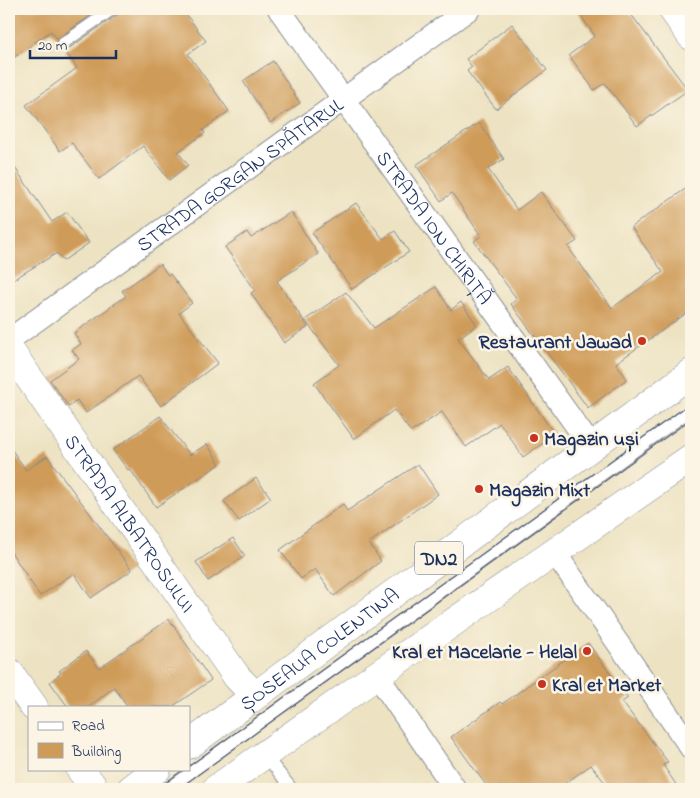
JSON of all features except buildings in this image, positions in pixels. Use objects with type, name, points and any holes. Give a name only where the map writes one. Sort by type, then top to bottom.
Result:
[{"type":"main road","points":[[672,9],[691,36]]},
{"type":"main road","name":"STRADA ALBATROSULUI","points":[[9,349],[237,677],[254,695]]},
{"type":"main road","name":"ȘOSEAUA COLENTINA","points":[[190,744],[590,445],[691,373]]},
{"type":"main road","points":[[216,789],[691,458]]},
{"type":"main road","points":[[9,672],[33,706]]},
{"type":"main road","points":[[81,770],[95,789]]},
{"type":"main road","points":[[131,789],[156,770]]},
{"type":"street","name":"STRADA ION CHIRIȚĂ","points":[[279,9],[590,445]]},
{"type":"street","name":"STRADA GORGAN SPĂTARUL","points":[[9,340],[342,98],[468,9]]},
{"type":"street","points":[[554,553],[691,748]]},
{"type":"street","points":[[377,675],[454,789]]},
{"type":"lane","points":[[62,44],[113,9]]},
{"type":"lane","points":[[168,789],[691,410]]},
{"type":"lane","points":[[264,754],[292,789]]},
{"type":"tram line","points":[[190,765],[691,403]]},
{"type":"tram line","points":[[178,789],[691,419]]},
{"type":"tram line","points":[[157,789],[183,770]]},
{"type":"place","name":"Restaurant Jawad","points":[[642,341]]},
{"type":"place","name":"Magazin uși","points":[[534,438]]},
{"type":"place","name":"Magazin Mixt","points":[[479,489]]},
{"type":"place","name":"Kral et Macelarie - Helal","points":[[587,651]]},
{"type":"place","name":"Kral et Market","points":[[542,684]]}]
